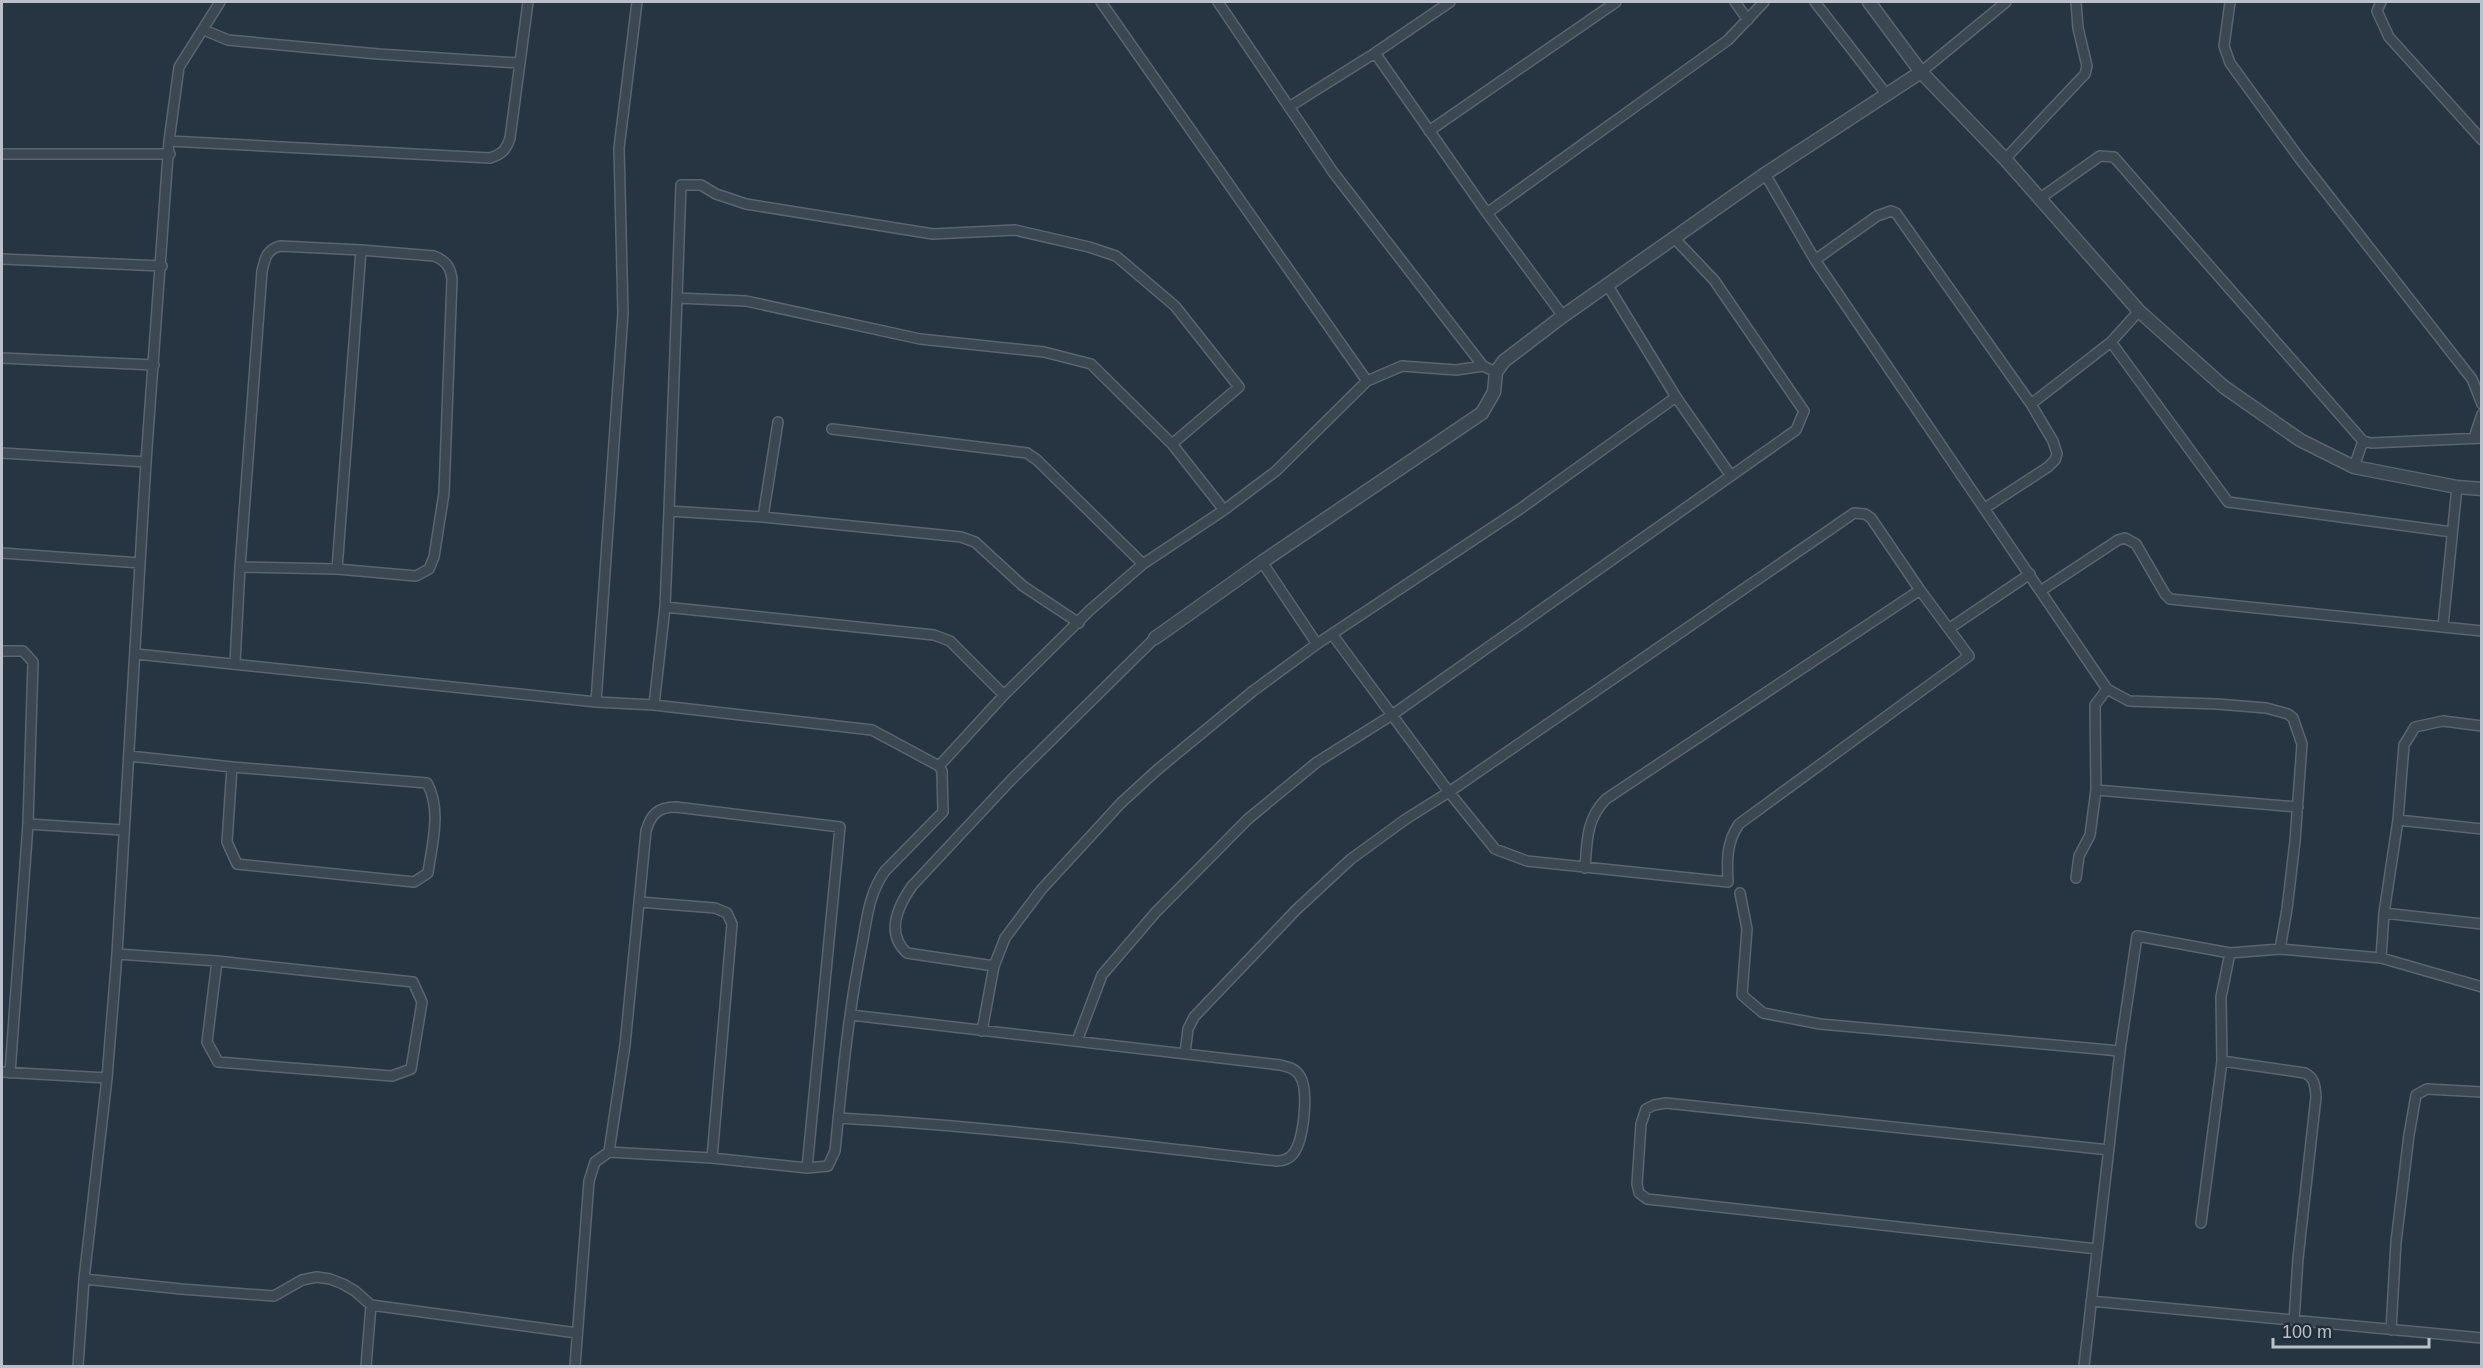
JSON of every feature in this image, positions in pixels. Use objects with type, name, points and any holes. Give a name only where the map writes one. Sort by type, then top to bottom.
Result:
[{"type":"street","points":[[78,1366],[84,1279],[107,1077],[117,954],[146,462],[170,141],[179,67],[220,2]]},
{"type":"street","points":[[170,141],[490,159],[503,153],[510,138],[528,2]]},
{"type":"street","points":[[596,702],[623,313],[619,148],[637,2]]},
{"type":"street","points":[[1101,2],[1367,381]]},
{"type":"street","points":[[1218,2],[1333,172],[1483,366],[1496,372]]},
{"type":"street","points":[[1289,107],[1450,2]]},
{"type":"street","points":[[1429,131],[1616,2]]},
{"type":"street","points":[[1735,2],[1748,20]]},
{"type":"street","points":[[1487,213],[1728,40],[1764,2]]},
{"type":"street","points":[[1815,2],[1887,95]]},
{"type":"street","points":[[1869,2],[1922,72],[2005,159],[2139,311],[2224,387],[2300,440],[2354,467],[2457,487],[2481,489]]},
{"type":"street","points":[[994,966],[907,953],[899,945],[895,932],[901,901],[912,886],[1012,779],[1155,638],[1262,562],[1482,414],[1494,392],[1496,372],[1504,361],[1563,316],[1765,174],[1922,72],[2006,2]]},
{"type":"street","points":[[2005,159],[2085,74],[2087,66],[2078,28],[2076,2]]},
{"type":"street","points":[[2229,2],[2224,46],[2230,63],[2300,159],[2472,379],[2478,390],[2481,404]]},
{"type":"street","points":[[2380,2],[2377,11],[2389,37],[2481,140]]},
{"type":"street","points":[[204,30],[228,40],[378,54],[519,63]]},
{"type":"street","points":[[1375,53],[1487,213],[1563,316]]},
{"type":"street","points":[[2,154],[170,154]]},
{"type":"street","points":[[2039,199],[2100,156],[2114,157],[2362,441],[2371,443],[2478,438],[2481,414]]},
{"type":"street","points":[[1765,174],[1815,260],[2042,590],[2107,689],[2129,701],[2266,708],[2288,714],[2293,718],[2302,744],[2288,909],[2280,949]]},
{"type":"street","points":[[654,705],[665,607],[681,184],[701,185],[716,194],[746,204],[933,234],[1015,230],[1089,247],[1116,256],[1175,306],[1239,387],[1172,444]]},
{"type":"street","points":[[1815,260],[1877,216],[1885,212],[1896,213],[2031,404],[2053,441],[2057,454],[2055,460],[2048,467],[1985,508]]},
{"type":"street","points":[[1077,1041],[1102,975],[1156,912],[1248,819],[1317,762],[1392,715],[1796,430],[1804,411],[1714,280],[1675,239]]},
{"type":"street","points":[[235,663],[240,567],[262,271],[268,252],[280,246],[434,256],[444,260],[450,269],[452,279],[444,493],[434,557],[429,569],[416,576],[337,569],[240,567]]},
{"type":"street","points":[[337,569],[361,250]]},
{"type":"street","points":[[2,259],[162,266]]},
{"type":"street","points":[[1608,286],[1676,397],[1731,476]]},
{"type":"street","points":[[677,298],[746,301],[920,339],[1044,352],[1091,364],[1172,444],[1224,510]]},
{"type":"street","points":[[2031,404],[2111,342],[2139,311]]},
{"type":"street","points":[[2111,342],[2228,502],[2452,532]]},
{"type":"street","points":[[2,358],[154,365]]},
{"type":"street","points":[[939,766],[1004,695],[1143,564],[1224,510],[1276,471],[1367,381],[1402,366],[1456,370],[1483,366]]},
{"type":"street","points":[[982,1030],[994,966],[1010,929],[1041,890],[1121,802],[1253,691],[1317,644],[1520,509],[1676,397]]},
{"type":"street","points":[[763,517],[777,422]]},
{"type":"street","points":[[832,429],[1027,453],[1037,460],[1143,564]]},
{"type":"street","points":[[2354,467],[2362,441]]},
{"type":"street","points":[[2,453],[146,462]]},
{"type":"street","points":[[2443,626],[2457,487]]},
{"type":"street","points":[[669,511],[763,517],[961,537],[975,542],[1023,586],[1079,623]]},
{"type":"street","points":[[1185,1053],[1188,1029],[1194,1017],[1297,909],[1352,859],[1406,819],[1449,792],[1854,513],[1866,514],[1871,518],[1920,590],[1970,656],[1739,824],[1728,845],[1728,882],[1527,861],[1495,849],[1449,792],[1332,634]]},
{"type":"street","points":[[2042,590],[2118,540],[2125,538],[2136,544],[2170,599],[2443,626],[2481,632]]},
{"type":"street","points":[[2,553],[140,563]]},
{"type":"street","points":[[1262,562],[1317,644]]},
{"type":"street","points":[[1950,628],[2030,574]]},
{"type":"street","points":[[1585,868],[1588,831],[1592,816],[1606,799],[1920,590]]},
{"type":"street","points":[[665,607],[934,635],[950,641],[1004,695]]},
{"type":"street","points":[[2,651],[23,651],[33,662],[28,824],[6,1072],[107,1077]]},
{"type":"street","points":[[136,654],[596,702],[654,705],[872,730],[939,766],[942,771],[944,812],[878,881],[871,898],[855,978],[835,1150],[828,1166],[807,1168],[712,1158],[609,1152],[595,1162],[589,1181],[575,1366]]},
{"type":"street","points":[[2076,878],[2079,856],[2090,835],[2096,790],[2095,705],[2107,689]]},
{"type":"street","points":[[2381,958],[2384,913],[2398,820],[2404,745],[2415,728],[2443,720],[2481,726]]},
{"type":"street","points":[[129,756],[427,783],[434,795],[435,826],[428,873],[414,882],[237,864],[227,842],[232,767]]},
{"type":"street","points":[[2096,790],[2298,807]]},
{"type":"street","points":[[609,1152],[624,1045],[646,831],[650,818],[658,810],[676,807],[840,827],[807,1168]]},
{"type":"street","points":[[2398,820],[2481,829]]},
{"type":"street","points":[[28,824],[123,830]]},
{"type":"street","points":[[1740,893],[1747,929],[1742,995],[1763,1013],[1820,1024],[2120,1051]]},
{"type":"street","points":[[639,902],[715,908],[723,910],[730,916],[732,924],[712,1158]]},
{"type":"street","points":[[2384,913],[2481,924]]},
{"type":"street","points":[[2084,1366],[2120,1051],[2137,936],[2230,953],[2280,949],[2381,958],[2481,987]]},
{"type":"street","points":[[2201,1223],[2223,1061],[2221,997],[2230,953]]},
{"type":"street","points":[[117,954],[217,962],[412,982],[422,1002],[411,1069],[392,1077],[218,1062],[207,1042],[217,962]]},
{"type":"street","points":[[838,1118],[899,1121],[1044,1135],[1276,1161],[1288,1159],[1293,1155],[1302,1130],[1303,1084],[1299,1074],[1292,1068],[1185,1053],[851,1015]]},
{"type":"street","points":[[2223,1061],[2305,1073],[2311,1075],[2314,1081],[2316,1097],[2298,1258],[2294,1321]]},
{"type":"street","points":[[2391,1330],[2396,1242],[2416,1095],[2427,1089],[2481,1092]]},
{"type":"street","points":[[2097,1249],[1647,1199],[1639,1193],[1637,1184],[1641,1124],[1646,1109],[1666,1103],[2109,1150]]},
{"type":"street","points":[[84,1279],[181,1290],[274,1296],[302,1280],[317,1277],[343,1284],[355,1291],[370,1305],[577,1333]]},
{"type":"street","points":[[2091,1301],[2481,1338]]},
{"type":"street","points":[[366,1366],[370,1305]]}]
